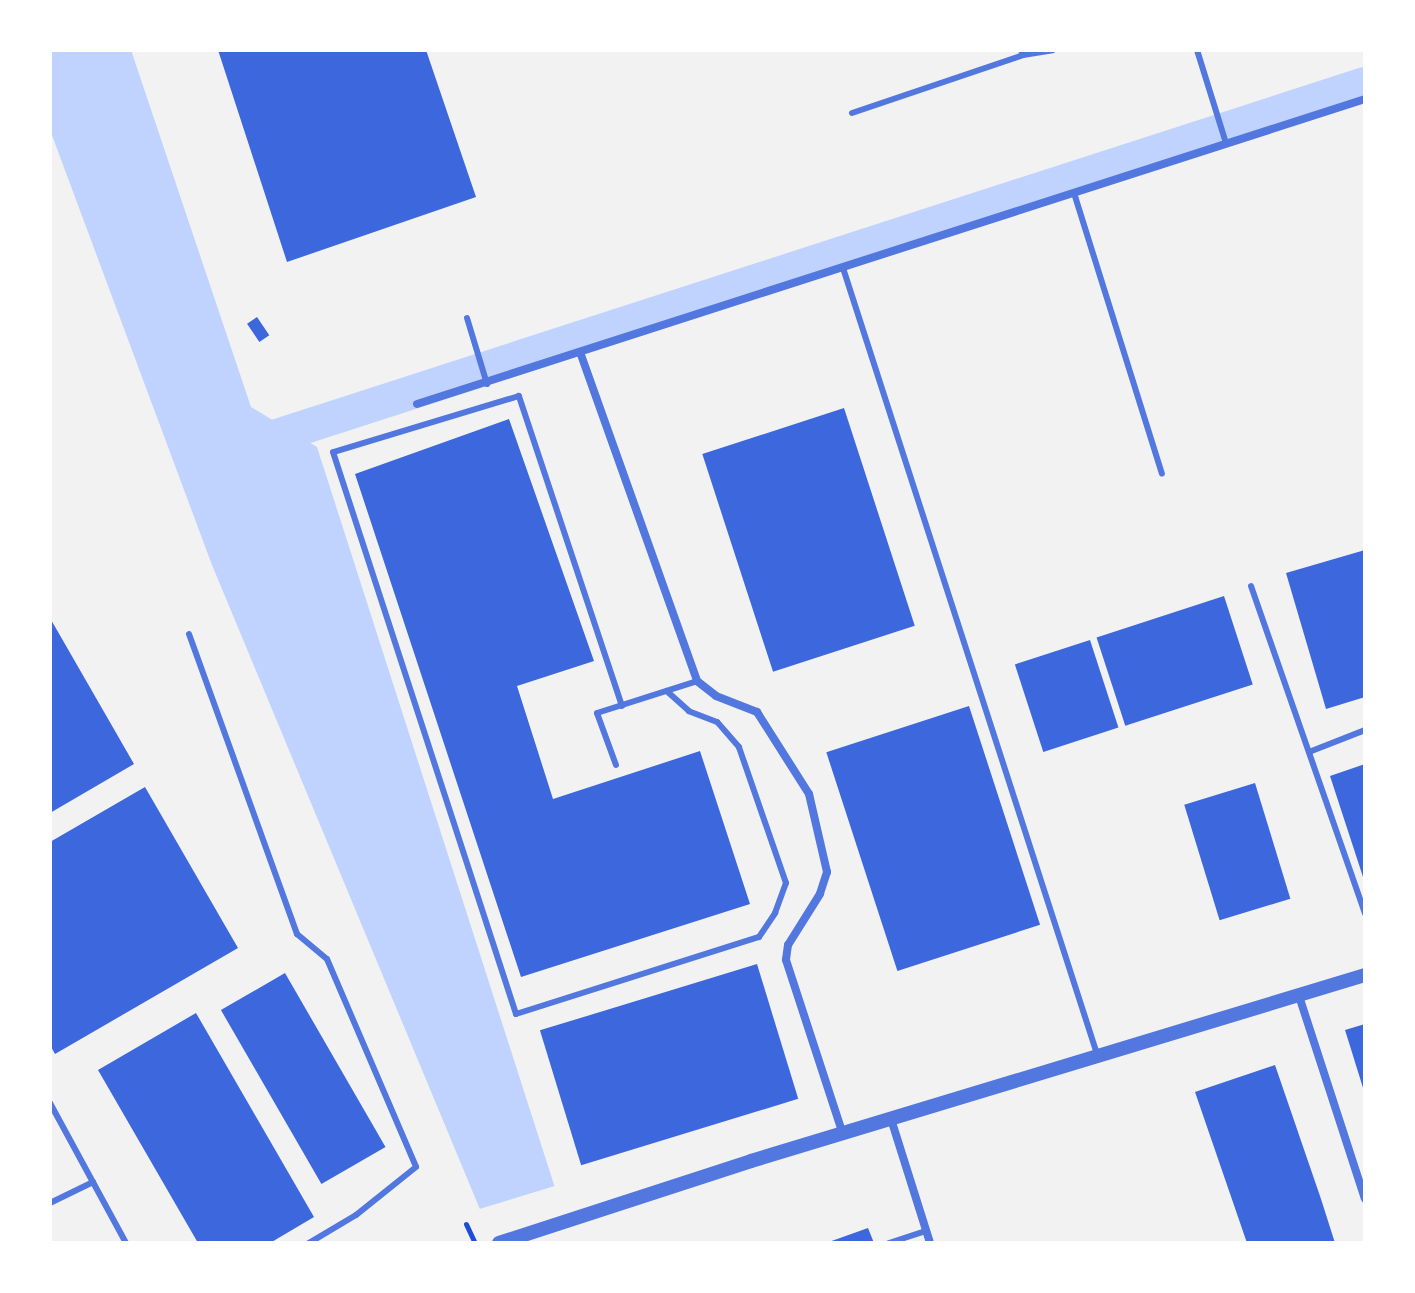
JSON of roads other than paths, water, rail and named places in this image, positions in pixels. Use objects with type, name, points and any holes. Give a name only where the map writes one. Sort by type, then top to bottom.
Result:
[{"type":"street","points":[[417,404],[1365,99]]},
{"type":"street","points":[[580,352],[697,681],[716,696],[757,712],[809,794],[827,872],[820,894],[788,945],[786,960],[843,1134]]},
{"type":"street","points":[[499,1243],[751,1161],[1365,975]]},
{"type":"street","points":[[1299,996],[1365,1199]]},
{"type":"street","points":[[891,1119],[930,1243]]},
{"type":"lane","points":[[852,113],[1022,53],[1053,50]]},
{"type":"lane","points":[[1197,51],[1226,143]]},
{"type":"lane","points":[[1074,193],[1162,474]]},
{"type":"lane","points":[[843,268],[1098,1057]]},
{"type":"lane","points":[[467,318],[487,384]]},
{"type":"lane","points":[[622,706],[519,396],[333,452],[516,1014],[759,937],[775,913],[786,883],[739,747],[717,722],[689,711],[667,691]]},
{"type":"lane","points":[[1251,586],[1365,914]]},
{"type":"lane","points":[[189,634],[297,934],[327,959],[416,1167],[356,1215],[309,1243]]},
{"type":"lane","points":[[616,765],[597,713],[697,681]]},
{"type":"lane","points":[[1309,752],[1365,730]]},
{"type":"lane","points":[[50,1103],[126,1243]]},
{"type":"lane","points":[[50,1203],[93,1182]]},
{"type":"lane","points":[[889,1243],[926,1231]]},
{"type":"water","points":[[50,50],[131,50],[251,407],[317,447],[565,1219],[494,1243],[212,565],[50,130]]},
{"type":"waterway","points":[[246,446],[1365,84]]}]
